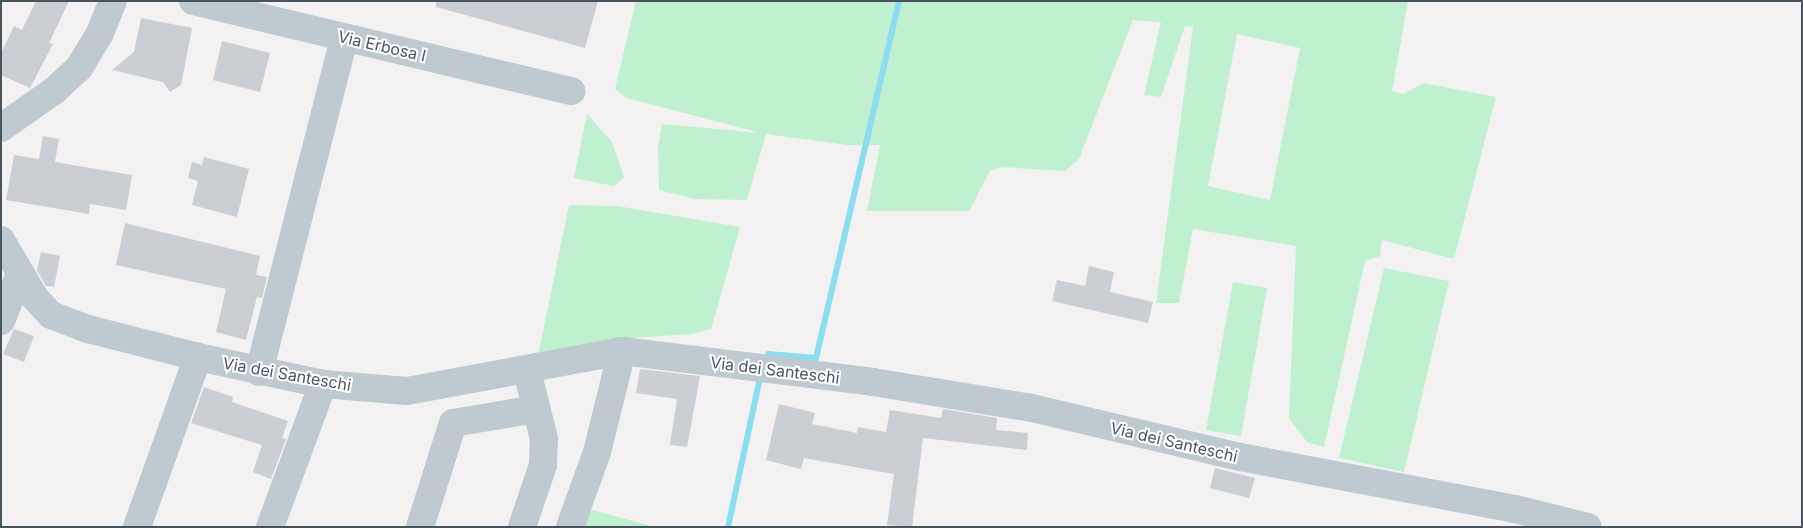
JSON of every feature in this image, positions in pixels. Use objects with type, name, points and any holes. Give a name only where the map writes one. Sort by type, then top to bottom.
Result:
[{"type":"street","points":[[1,128],[55,90],[79,68],[100,33],[113,1]]},
{"type":"street","name":"Via Erbosa I","points":[[193,1],[571,91]]},
{"type":"street","points":[[259,372],[344,38]]},
{"type":"street","name":"Via dei Santeschi","points":[[1,240],[20,274],[51,315],[88,329],[198,357],[259,372],[323,384],[407,391],[622,351],[873,382],[1032,408],[1240,458],[1515,509],[1588,527]]},
{"type":"street","points":[[1,321],[20,274]]},
{"type":"street","points":[[570,527],[597,452],[622,351]]},
{"type":"street","points":[[137,527],[198,357]]},
{"type":"street","points":[[522,527],[543,465],[544,439],[527,370]]},
{"type":"street","points":[[270,527],[323,384]]},
{"type":"street","points":[[420,527],[453,423],[536,409]]},
{"type":"green space","points":[[636,1],[1408,1],[1392,91],[1404,94],[1423,83],[1496,97],[1454,259],[1382,240],[1380,256],[1365,261],[1324,447],[1307,442],[1289,418],[1296,246],[1193,229],[1179,303],[1156,303],[1193,27],[1185,26],[1161,97],[1144,95],[1161,22],[1133,20],[1079,159],[1065,171],[1000,167],[990,171],[969,211],[867,211],[880,145],[847,145],[766,134],[747,200],[695,199],[659,190],[658,146],[662,124],[761,133],[627,98],[615,89]],"holes":[[[1237,34],[1300,48],[1270,200],[1208,186]]]},
{"type":"green space","points":[[587,114],[612,142],[624,177],[614,186],[574,178]]},
{"type":"green space","points":[[569,205],[617,206],[740,227],[711,329],[692,334],[620,339],[538,356]]},
{"type":"green space","points":[[1384,268],[1449,281],[1404,472],[1339,458]]},
{"type":"green space","points":[[1233,282],[1267,288],[1241,436],[1206,430]]},
{"type":"green space","points":[[585,508],[655,527],[579,527]]},
{"type":"building","points":[[36,1],[69,1],[49,43],[53,44],[30,88],[1,75],[1,53],[14,26],[22,30]]},
{"type":"building","points":[[436,1],[598,1],[585,48],[436,7]]},
{"type":"building","points":[[141,18],[192,28],[181,85],[170,92],[163,82],[112,70],[134,52]]},
{"type":"building","points":[[222,41],[270,53],[260,92],[213,80]]},
{"type":"building","points":[[43,136],[59,139],[55,162],[132,175],[126,210],[90,204],[89,214],[6,200],[14,155],[39,159]]},
{"type":"building","points":[[204,157],[249,169],[237,217],[192,205],[198,181],[188,178],[192,162],[202,165]]},
{"type":"building","points":[[125,223],[260,256],[256,275],[267,277],[262,298],[257,297],[246,340],[216,332],[226,289],[116,265]]},
{"type":"building","points":[[41,252],[60,256],[54,287],[46,286],[37,270]]},
{"type":"building","points":[[1089,266],[1114,272],[1110,292],[1153,302],[1148,323],[1052,301],[1057,280],[1085,286]]},
{"type":"building","points":[[14,329],[34,336],[24,362],[3,354]]},
{"type":"building","points":[[640,369],[700,376],[687,447],[670,445],[677,399],[636,393]]},
{"type":"building","points":[[204,387],[233,397],[232,402],[288,421],[282,438],[286,439],[271,479],[253,472],[262,445],[191,423]]},
{"type":"building","points":[[779,404],[815,413],[812,424],[857,433],[858,427],[886,432],[890,410],[941,418],[943,409],[997,418],[996,430],[1028,433],[1027,450],[923,438],[912,527],[887,525],[894,474],[804,458],[801,469],[766,460]]},
{"type":"building","points":[[1215,468],[1255,478],[1249,498],[1210,488]]},
{"type":"waterway","points":[[768,354],[816,358],[899,1]]},
{"type":"waterway","points":[[728,527],[760,378]]}]
